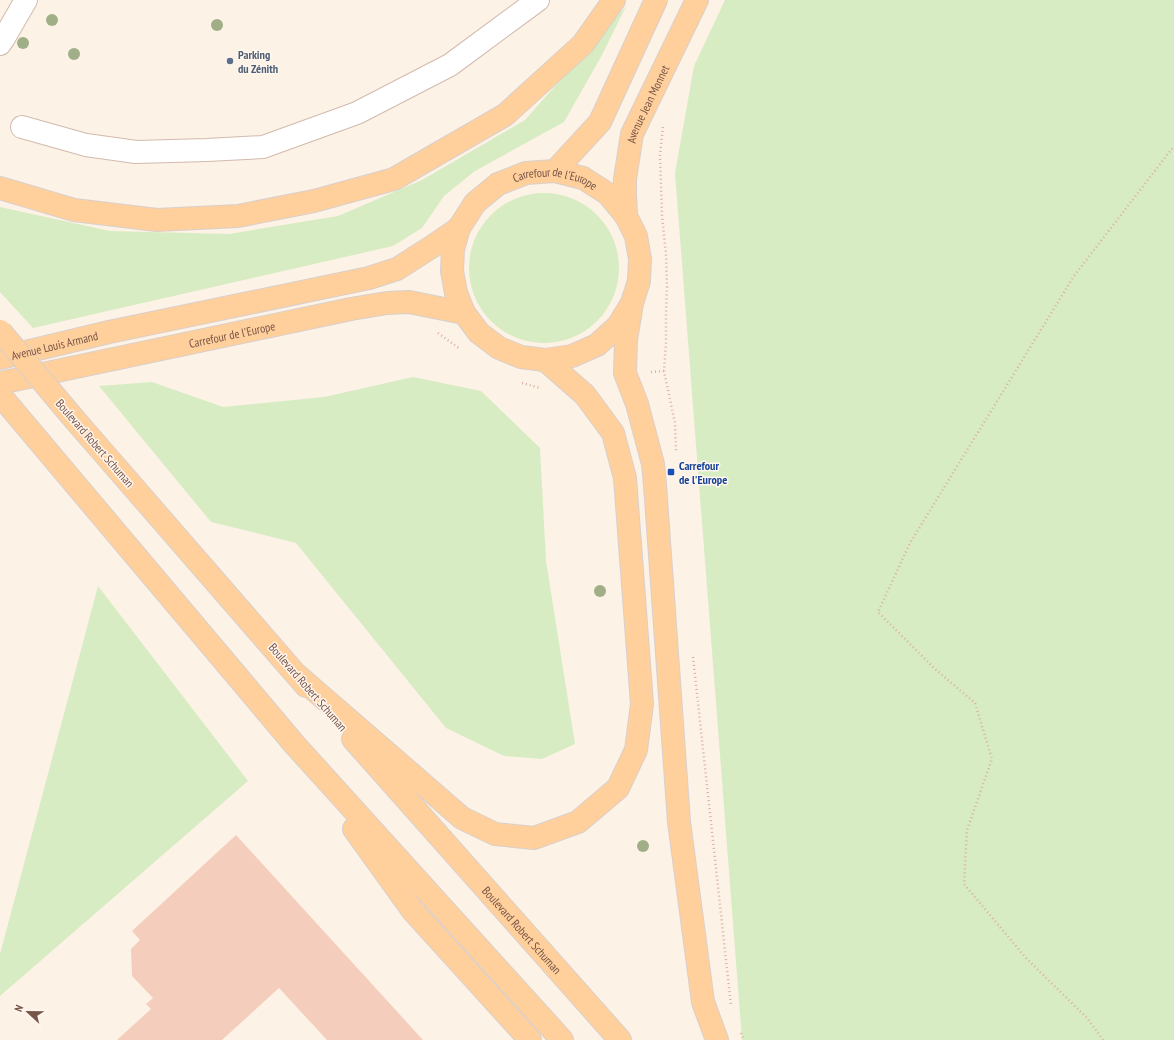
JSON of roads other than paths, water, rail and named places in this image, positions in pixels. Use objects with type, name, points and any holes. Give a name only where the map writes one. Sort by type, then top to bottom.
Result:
[{"type":"main road","points":[[0,188],[74,210],[157,220],[238,216],[314,201],[394,179],[504,115],[583,44],[614,0]]},
{"type":"main road","points":[[555,171],[600,122],[656,0]]},
{"type":"main road","name":"Avenue Jean Monnet","points":[[626,216],[624,194],[625,179],[632,134],[697,0]]},
{"type":"main road","name":"Carrefour de l'Europe","points":[[555,171],[583,178],[608,194],[626,216],[636,236],[640,259],[639,282],[632,303],[618,326],[597,345],[572,356],[545,360],[521,357],[498,348],[479,333],[464,314],[456,293],[452,271],[453,249],[459,228],[475,203],[498,184],[526,173],[555,171]]},
{"type":"main road","name":"Carrefour de l'Europe","points":[[109,332],[369,278],[397,269],[459,228]]},
{"type":"main road","name":"Carrefour de l'Europe","points":[[0,383],[387,303],[409,302],[464,314]]},
{"type":"main road","points":[[632,303],[626,340],[625,373],[637,404],[653,464],[679,822],[703,1002],[718,1040]]},
{"type":"main road","name":"Boulevard Robert Schuman","points":[[0,331],[75,420],[297,675],[620,1040]]},
{"type":"main road","points":[[0,349],[109,332]]},
{"type":"main road","name":"Avenue Louis Armand","points":[[0,358],[109,332]]},
{"type":"main road","points":[[297,675],[462,818],[495,834],[534,838],[578,822],[618,788],[636,750],[642,704],[625,478],[613,433],[585,395],[545,360]]},
{"type":"main road","points":[[0,395],[294,745],[562,1040]]},
{"type":"main road","points":[[294,745],[413,911],[530,1040]]},
{"type":"lane","points":[[0,44],[26,0]]},
{"type":"lane","points":[[22,127],[86,145],[136,152],[263,147],[357,113],[450,65],[538,0]]},
{"type":"place","name":"Parking du Zénith","points":[[230,61]]},
{"type":"place","name":"Carrefour de l'Europe","points":[[671,472]]}]
